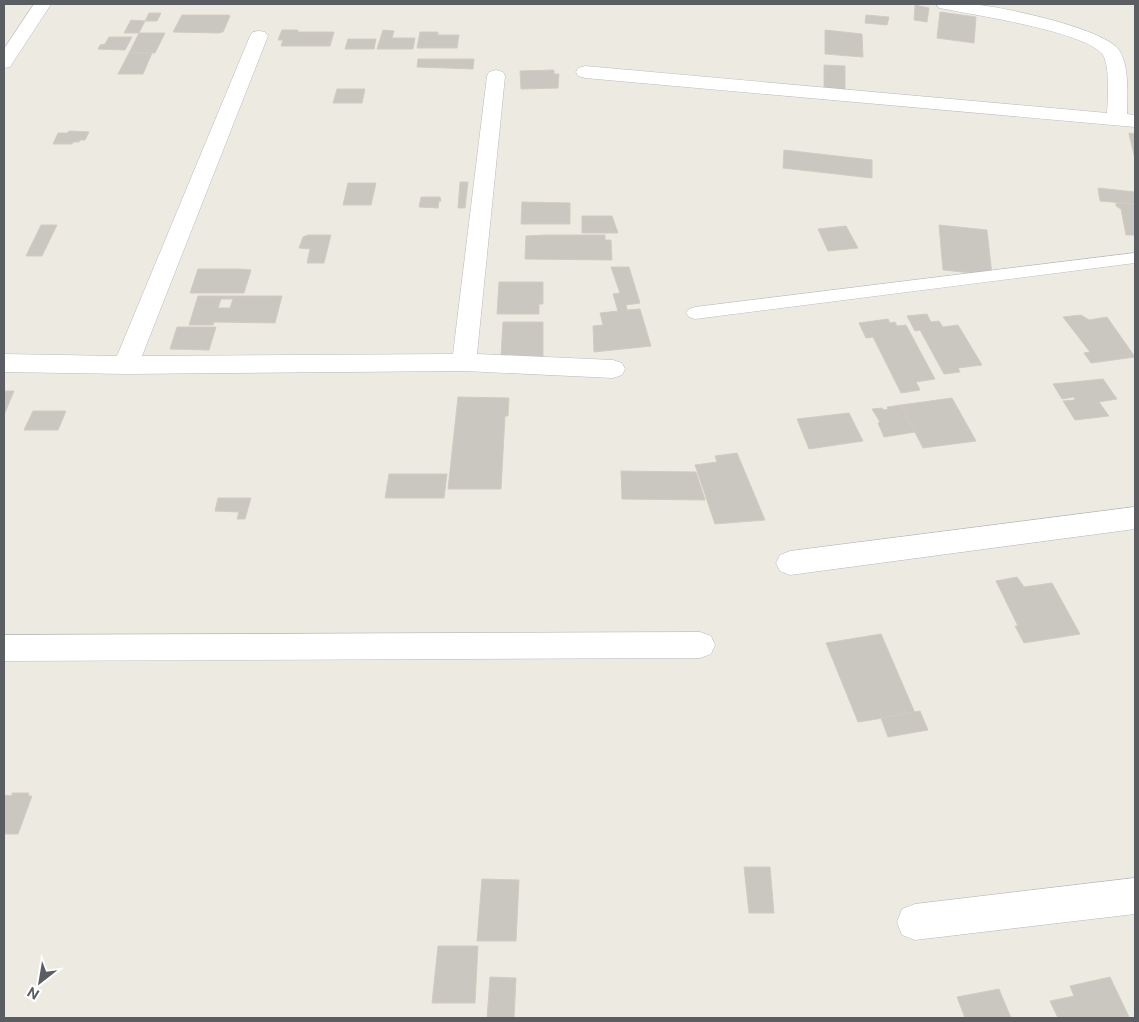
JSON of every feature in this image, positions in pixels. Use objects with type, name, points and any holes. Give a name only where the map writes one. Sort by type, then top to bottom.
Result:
[{"type":"street","points":[[4,63],[42,4]]},
{"type":"street","points":[[584,72],[1126,120],[1115,60],[1111,51],[1100,41],[1075,32],[945,4]]},
{"type":"street","points":[[126,365],[260,36]]},
{"type":"street","points":[[464,362],[496,76]]},
{"type":"street","points":[[4,363],[126,365],[464,362],[613,369]]},
{"type":"street","points":[[790,563],[1135,518]]},
{"type":"street","points":[[4,648],[700,645]]},
{"type":"street","points":[[915,922],[1135,896]]},
{"type":"lane","points":[[695,313],[1135,258]]},
{"type":"building","points":[[915,5],[929,8],[927,22],[914,20]]},
{"type":"building","points":[[940,12],[976,17],[974,43],[937,38]]},
{"type":"building","points":[[149,13],[161,13],[157,21],[145,21]]},
{"type":"building","points":[[182,15],[230,16],[223,32],[173,32]]},
{"type":"building","points":[[866,15],[889,17],[887,25],[865,23]]},
{"type":"building","points":[[131,20],[145,21],[139,33],[124,33]]},
{"type":"building","points":[[282,30],[334,32],[330,46],[281,46],[283,40],[278,40]]},
{"type":"building","points":[[383,30],[394,31],[392,38],[415,38],[413,49],[377,49]]},
{"type":"building","points":[[825,30],[862,34],[863,57],[825,54]]},
{"type":"building","points":[[420,32],[438,32],[438,35],[459,35],[457,48],[417,48]]},
{"type":"building","points":[[139,33],[165,33],[155,53],[129,53]]},
{"type":"building","points":[[109,37],[132,37],[125,50],[98,49],[100,45],[105,44]]},
{"type":"building","points":[[348,39],[376,39],[374,49],[345,49]]},
{"type":"building","points":[[129,53],[152,53],[143,74],[118,74]]},
{"type":"building","points":[[418,59],[474,59],[473,69],[417,67]]},
{"type":"building","points":[[824,65],[845,66],[845,90],[824,88]]},
{"type":"building","points":[[554,70],[554,74],[559,74],[558,88],[521,89],[520,71]]},
{"type":"building","points":[[337,89],[365,89],[362,103],[333,103]]},
{"type":"building","points":[[69,131],[89,132],[85,140],[80,140],[79,142],[53,144],[58,133],[67,133]]},
{"type":"building","points":[[1129,134],[1135,134],[1135,159]]},
{"type":"building","points":[[784,150],[872,160],[872,178],[783,168]]},
{"type":"building","points":[[460,182],[468,182],[465,208],[458,208]]},
{"type":"building","points":[[348,183],[376,183],[371,205],[343,205]]},
{"type":"building","points":[[1098,188],[1135,192],[1135,204],[1100,201]]},
{"type":"building","points":[[421,197],[440,197],[441,201],[439,201],[438,208],[419,207]]},
{"type":"building","points":[[522,202],[570,203],[570,224],[521,224]]},
{"type":"building","points":[[1116,203],[1135,204],[1135,235],[1126,235],[1121,209],[1116,206]]},
{"type":"building","points":[[582,216],[612,216],[618,233],[582,233]]},
{"type":"building","points":[[41,225],[57,225],[42,256],[26,256]]},
{"type":"building","points":[[939,225],[987,230],[992,275],[943,270]]},
{"type":"building","points":[[846,226],[858,248],[828,251],[818,229]]},
{"type":"building","points":[[308,235],[331,235],[324,263],[307,263],[310,249],[299,248],[303,237]]},
{"type":"building","points":[[605,235],[605,240],[611,240],[612,260],[525,259],[526,236]]},
{"type":"building","points":[[611,267],[629,267],[640,303],[626,305],[627,310],[640,309],[651,346],[594,352],[593,326],[603,325],[600,313],[618,311],[613,294],[620,293]]},
{"type":"building","points":[[198,269],[251,270],[244,293],[190,293]]},
{"type":"building","points":[[499,282],[543,282],[543,304],[539,304],[539,314],[497,314]]},
{"type":"building","points":[[198,296],[282,296],[275,323],[214,322],[213,325],[189,325]],"holes":[[[221,299],[233,299],[230,308],[218,308]]]},
{"type":"building","points":[[927,314],[931,322],[939,321],[943,327],[958,325],[982,365],[958,368],[960,372],[944,374],[920,330],[915,331],[907,316]]},
{"type":"building","points":[[1081,315],[1089,320],[1107,317],[1135,357],[1091,363],[1084,353],[1090,352],[1063,317]]},
{"type":"building","points":[[888,319],[890,323],[895,322],[897,326],[906,325],[935,379],[916,382],[920,390],[901,393],[873,337],[866,338],[859,323]]},
{"type":"building","points":[[503,322],[543,322],[543,359],[501,356]]},
{"type":"building","points":[[177,327],[216,327],[209,350],[170,349]]},
{"type":"building","points":[[1103,379],[1117,399],[1099,402],[1109,416],[1075,420],[1063,401],[1075,400],[1074,397],[1062,399],[1053,384]]},
{"type":"building","points":[[4,391],[14,391],[4,415]]},
{"type":"building","points":[[458,397],[509,398],[508,416],[505,416],[501,489],[448,489]]},
{"type":"building","points":[[952,398],[976,441],[923,448],[901,405]]},
{"type":"building","points":[[901,405],[915,432],[884,437],[878,423],[880,422],[872,409],[882,408],[884,410],[888,409],[887,407]]},
{"type":"building","points":[[33,411],[66,411],[58,430],[24,430]]},
{"type":"building","points":[[849,413],[863,441],[809,449],[797,419]]},
{"type":"building","points":[[737,453],[765,520],[715,524],[695,465],[717,462],[715,456]]},
{"type":"building","points":[[621,471],[696,472],[705,500],[622,499]]},
{"type":"building","points":[[389,474],[447,474],[444,498],[385,498]]},
{"type":"building","points":[[218,498],[251,498],[245,519],[237,519],[239,512],[215,511]]},
{"type":"building","points":[[1017,577],[1024,587],[1052,583],[1080,634],[1024,643],[1015,626],[1018,626],[996,581]]},
{"type":"building","points":[[881,634],[915,713],[858,722],[826,643]]},
{"type":"building","points":[[920,711],[928,730],[888,737],[881,718]]},
{"type":"building","points":[[12,793],[29,793],[28,796],[32,796],[18,834],[4,834],[4,795],[12,796]]},
{"type":"building","points":[[744,867],[770,867],[774,913],[749,913]]},
{"type":"building","points":[[482,879],[519,880],[516,941],[477,941]]},
{"type":"building","points":[[438,946],[478,946],[475,1003],[432,1003]]},
{"type":"building","points":[[490,977],[516,978],[514,1018],[487,1018]]},
{"type":"building","points":[[1110,977],[1129,1017],[1058,1018],[1050,1001],[1074,996],[1070,986]]},
{"type":"building","points":[[999,989],[1011,1018],[965,1018],[957,997]]}]
